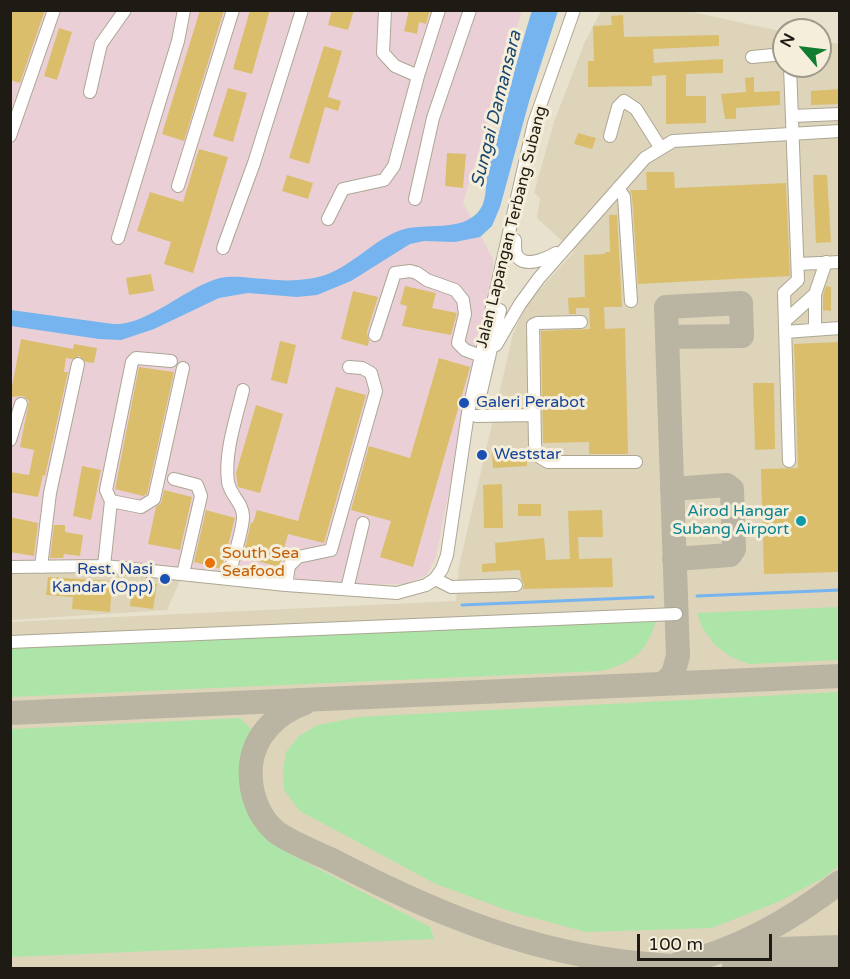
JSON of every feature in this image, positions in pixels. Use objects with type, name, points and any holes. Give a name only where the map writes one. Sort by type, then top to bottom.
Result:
[{"type":"street","points":[[10,136],[54,10]]},
{"type":"street","points":[[90,93],[101,44],[125,10]]},
{"type":"street","points":[[118,238],[178,41],[184,10]]},
{"type":"street","points":[[178,186],[233,10]]},
{"type":"street","points":[[223,248],[254,164],[302,10]]},
{"type":"street","points":[[385,10],[383,53],[395,66],[418,76]]},
{"type":"street","points":[[328,219],[343,189],[384,180],[394,166],[418,76],[439,10]]},
{"type":"street","points":[[415,199],[433,118],[470,10]]},
{"type":"street","name":"Jalan Lapangan Terbang Subang","points":[[464,448],[476,416],[485,355],[534,123],[574,10]]},
{"type":"street","name":"Jalan Lapangan Terbang Subang","points":[[435,579],[447,555],[468,413],[485,355],[542,120],[583,10]]},
{"type":"street","points":[[752,57],[772,55]]},
{"type":"street","points":[[789,461],[784,293],[798,279],[790,78]]},
{"type":"street","points":[[610,136],[618,107],[624,102],[636,109],[660,147],[673,141],[840,131]]},
{"type":"street","points":[[792,116],[840,114]]},
{"type":"street","name":"Jalan Lapangan Terbang Subang","points":[[485,355],[520,304],[564,247],[645,158],[660,147]]},
{"type":"street","points":[[618,188],[624,197],[631,301]]},
{"type":"street","points":[[514,240],[516,255],[520,259],[533,262],[544,259],[564,247]]},
{"type":"street","points":[[785,326],[814,294],[826,262]]},
{"type":"street","points":[[798,264],[840,262]]},
{"type":"street","points":[[375,335],[394,273],[410,270],[427,280],[455,290],[463,300],[465,314],[458,343],[465,350],[485,355]]},
{"type":"street","points":[[814,294],[815,330]]},
{"type":"street","points":[[581,322],[537,323],[533,326],[535,445],[538,456],[543,460],[636,462]]},
{"type":"street","points":[[785,326],[815,330],[840,328]]},
{"type":"street","points":[[104,566],[111,501],[106,490],[132,362],[136,358],[171,361]]},
{"type":"street","points":[[40,567],[50,493],[78,364]]},
{"type":"street","points":[[286,585],[289,566],[298,557],[331,550],[376,392],[371,373],[362,368],[350,367]]},
{"type":"street","points":[[111,501],[141,507],[154,499],[183,368]]},
{"type":"street","points":[[228,579],[244,518],[240,506],[230,492],[228,474],[232,439],[243,390]]},
{"type":"street","points":[[10,440],[21,404]]},
{"type":"street","points":[[476,416],[534,415]]},
{"type":"street","points":[[174,479],[197,485],[201,496],[183,574]]},
{"type":"street","points":[[347,589],[363,523]]},
{"type":"street","points":[[10,567],[104,566],[286,585],[397,592],[426,585],[435,579],[450,587],[516,585]]},
{"type":"street","points":[[10,642],[676,614]]},
{"type":"shaded area","points":[[11,11],[522,11],[463,203],[494,261],[436,557],[427,575],[405,584],[286,585],[104,566],[11,569]]},
{"type":"shaded area","points":[[601,11],[688,11],[772,29],[772,78],[832,78],[832,43],[839,44],[839,968],[11,968],[10,622],[456,601],[459,566],[513,334],[527,303],[574,252],[537,218],[540,198],[534,193],[554,122],[584,44]]},
{"type":"shaded area","points":[[11,568],[183,574],[167,610],[11,620]]},
{"type":"green space","points":[[839,607],[839,660],[749,664],[731,657],[714,644],[703,629],[697,613]]},
{"type":"green space","points":[[657,616],[650,638],[638,653],[623,664],[601,671],[11,697],[10,643]]},
{"type":"green space","points":[[839,692],[839,865],[825,877],[780,901],[712,928],[586,932],[512,912],[436,884],[300,811],[284,790],[283,770],[286,752],[299,736],[318,725],[359,717]]},
{"type":"green space","points":[[240,718],[252,730],[243,766],[242,782],[245,798],[250,813],[271,840],[286,852],[430,927],[434,939],[11,957],[11,729]]},
{"type":"water","points":[[532,10],[558,11],[530,98],[500,207],[492,226],[480,237],[455,242],[424,241],[410,244],[351,281],[317,295],[297,297],[248,293],[219,298],[154,329],[121,340],[11,326],[11,310],[113,324],[126,323],[152,313],[206,283],[220,278],[302,280],[314,278],[338,270],[379,241],[401,230],[453,225],[471,218],[484,202],[489,163]]},
{"type":"building","points":[[10,10],[45,10],[20,83],[10,80]]},
{"type":"building","points":[[200,10],[224,10],[184,141],[162,134]]},
{"type":"building","points":[[250,10],[270,10],[252,74],[233,69]]},
{"type":"building","points":[[332,10],[354,10],[348,30],[328,25]]},
{"type":"building","points":[[409,10],[430,10],[426,24],[419,22],[417,34],[404,31]]},
{"type":"building","points":[[623,15],[624,37],[719,35],[719,46],[653,49],[654,63],[723,59],[723,73],[686,74],[686,96],[706,96],[706,123],[666,124],[666,75],[652,76],[652,86],[588,87],[588,61],[594,61],[593,26],[612,25],[611,16]]},
{"type":"building","points":[[59,28],[72,32],[57,80],[44,76]]},
{"type":"building","points":[[324,46],[342,51],[328,97],[341,101],[338,111],[325,107],[309,164],[289,158]]},
{"type":"building","points":[[754,77],[754,92],[780,91],[780,105],[736,108],[736,119],[725,119],[721,94],[746,92],[745,78]]},
{"type":"building","points":[[228,88],[247,93],[233,142],[213,136]]},
{"type":"building","points":[[840,89],[840,104],[811,105],[811,91]]},
{"type":"building","points":[[578,133],[596,138],[592,149],[574,144]]},
{"type":"building","points":[[199,149],[228,157],[193,273],[164,264],[171,242],[137,231],[150,192],[183,202]]},
{"type":"building","points":[[447,153],[466,154],[463,188],[445,186]]},
{"type":"building","points":[[646,172],[674,172],[675,188],[786,183],[790,276],[638,284],[630,190],[647,190]]},
{"type":"building","points":[[287,175],[313,183],[308,199],[282,191]]},
{"type":"building","points":[[813,175],[827,175],[831,242],[816,243]]},
{"type":"building","points":[[609,215],[617,215],[622,307],[604,307],[605,329],[625,328],[628,454],[589,454],[589,442],[543,443],[541,331],[590,329],[589,308],[576,308],[576,314],[569,314],[568,298],[585,297],[584,255],[610,252]]},
{"type":"building","points":[[151,274],[154,291],[129,295],[126,278]]},
{"type":"building","points":[[405,286],[436,293],[432,308],[457,313],[451,335],[402,326],[407,306],[400,304]]},
{"type":"building","points":[[826,286],[831,287],[831,311],[823,310],[823,295]]},
{"type":"building","points":[[353,291],[378,297],[367,332],[368,346],[341,339]]},
{"type":"building","points":[[21,339],[73,349],[74,344],[97,348],[94,363],[86,362],[79,356],[72,359],[66,358],[64,372],[68,372],[45,476],[43,475],[38,497],[10,492],[10,472],[29,475],[34,450],[20,447],[29,401],[23,396],[10,397]]},
{"type":"building","points":[[280,341],[296,345],[287,384],[271,380]]},
{"type":"building","points":[[840,342],[840,572],[764,574],[761,469],[798,468],[794,344]]},
{"type":"building","points":[[439,358],[470,367],[413,567],[380,557],[391,521],[351,510],[369,446],[410,458]]},
{"type":"building","points":[[139,367],[174,372],[147,494],[143,496],[115,489]]},
{"type":"building","points":[[753,383],[774,383],[775,449],[755,450]]},
{"type":"building","points":[[336,387],[366,395],[324,543],[288,534],[279,567],[243,557],[251,522],[253,523],[257,510],[298,521]]},
{"type":"building","points":[[256,405],[283,414],[260,493],[238,487],[236,473]]},
{"type":"building","points":[[526,449],[527,466],[493,468],[492,451]]},
{"type":"building","points":[[82,466],[101,470],[91,520],[73,516]]},
{"type":"building","points":[[502,484],[503,528],[484,528],[483,485]]},
{"type":"building","points":[[164,490],[192,497],[180,550],[148,544],[156,507],[161,503]]},
{"type":"building","points":[[518,504],[541,504],[541,516],[518,516]]},
{"type":"building","points":[[206,510],[235,518],[222,569],[194,562]]},
{"type":"building","points":[[602,510],[603,537],[578,537],[579,559],[612,558],[613,587],[523,589],[520,570],[482,572],[482,564],[496,563],[495,543],[544,538],[546,560],[570,559],[568,511]]},
{"type":"building","points":[[10,517],[38,523],[34,556],[10,552]]},
{"type":"building","points":[[54,525],[65,525],[65,532],[83,535],[80,556],[64,554],[63,558],[50,558]]},
{"type":"building","points":[[48,577],[112,581],[110,612],[72,609],[73,597],[46,595]]},
{"type":"building","points":[[133,581],[157,584],[153,609],[130,606]]},
{"type":"waterway","points":[[697,596],[840,590]]},
{"type":"waterway","points":[[462,605],[653,597]]},
{"type":"taxiway","points":[[663,684],[673,674],[678,656],[666,307],[741,303],[742,336],[667,337]]},
{"type":"taxiway","points":[[672,489],[727,485],[732,489],[734,549],[730,555],[674,559]]},
{"type":"taxiway","points":[[10,713],[840,676]]},
{"type":"taxiway","points":[[305,703],[286,712],[269,726],[253,754],[251,783],[255,801],[263,817],[275,831],[302,847],[418,902],[507,936],[601,958],[699,968]]},
{"type":"taxiway","points":[[678,964],[722,951],[764,932],[803,909],[840,882]]},
{"type":"runway","points":[[752,968],[840,965]]},
{"type":"place","name":"Galeri Perabot","points":[[464,403]]},
{"type":"place","name":"Weststar","points":[[482,455]]},
{"type":"place","name":"Airod Hangar Subang Airport","points":[[801,521]]},
{"type":"place","name":"South Sea Seafood","points":[[210,563]]},
{"type":"place","name":"Rest. Nasi Kandar (Opp)","points":[[165,579]]},
{"type":"water label","name":"Sungai Damansara","points":[[497,109]]}]
